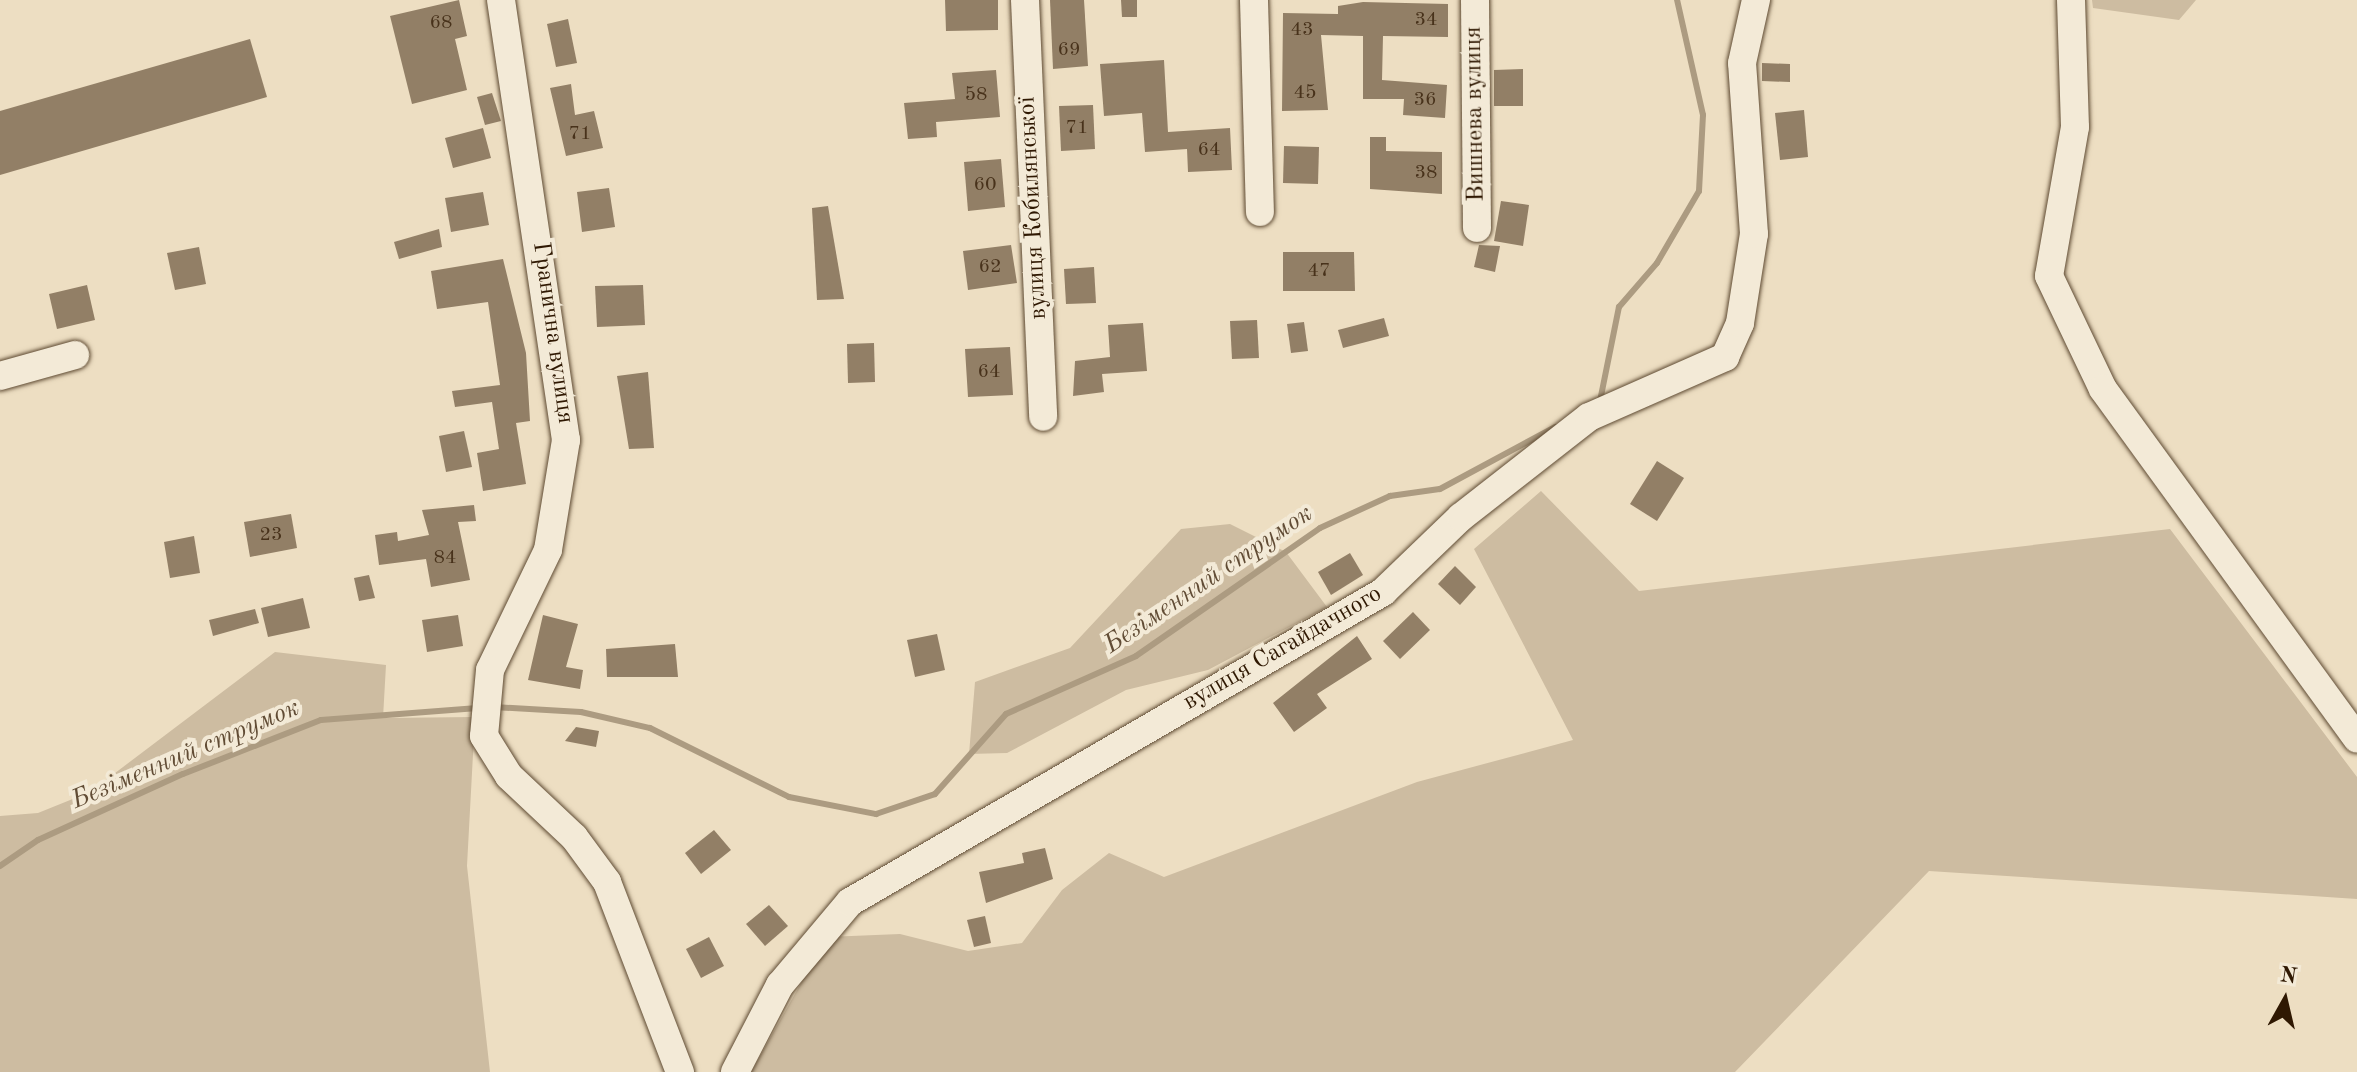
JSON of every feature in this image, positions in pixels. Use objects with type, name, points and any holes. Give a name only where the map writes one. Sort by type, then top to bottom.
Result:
[{"type":"street","name":"Гранична вулиця","points":[[501,0],[566,440],[548,550],[490,670],[484,736],[509,776],[603,875],[639,951],[680,1072]]},
{"type":"street","name":"вулиця Кобилянської","points":[[1025,0],[1043,417]]},
{"type":"street","points":[[1254,0],[1260,212]]},
{"type":"street","name":"Вишнева вулиця","points":[[1475,0],[1477,228]]},
{"type":"street","name":"вулиця Сагайдачного","points":[[735,1072],[780,985],[850,902],[1383,592],[1461,517],[1589,417],[1725,357],[1740,323],[1754,234],[1742,63],[1756,0]]},
{"type":"street","points":[[2071,0],[2075,127],[2049,276],[2103,389],[2357,739]]},
{"type":"street","points":[[0,376],[75,355]]},
{"type":"shaded area","points":[[2092,0],[2196,0],[2179,20],[2093,8]]},
{"type":"shaded area","points":[[1541,491],[1639,591],[2170,529],[2357,777],[2357,899],[1929,871],[1735,1072],[751,1072],[827,937],[900,934],[968,951],[1022,943],[1062,890],[1109,853],[1164,877],[1417,782],[1573,740],[1474,549]]},
{"type":"shaded area","points":[[1230,524],[1286,552],[1327,607],[1208,670],[1126,690],[1007,753],[969,754],[975,682],[1070,648],[1181,529]]},
{"type":"shaded area","points":[[275,652],[386,665],[383,718],[475,717],[467,866],[490,1072],[0,1072],[0,816],[38,813],[90,792]]},
{"type":"building","points":[[459,0],[467,36],[455,39],[467,90],[412,104],[390,16]]},
{"type":"building","points":[[945,0],[998,0],[998,30],[946,31]]},
{"type":"building","points":[[1050,0],[1084,0],[1088,66],[1053,69]]},
{"type":"building","points":[[1121,0],[1137,0],[1137,17],[1122,17]]},
{"type":"building","points":[[1363,2],[1448,4],[1448,37],[1383,36],[1382,80],[1447,85],[1445,118],[1403,115],[1404,99],[1363,99],[1363,36],[1321,35],[1328,110],[1282,111],[1283,13],[1338,14],[1338,6]]},
{"type":"building","points":[[568,19],[577,63],[556,67],[547,24]]},
{"type":"building","points":[[250,39],[267,97],[0,175],[0,111]]},
{"type":"building","points":[[1164,60],[1168,132],[1230,128],[1232,170],[1188,172],[1187,149],[1145,152],[1142,113],[1104,116],[1100,64]]},
{"type":"building","points":[[1762,63],[1790,64],[1790,82],[1762,81]]},
{"type":"building","points":[[1523,69],[1523,106],[1494,106],[1494,70]]},
{"type":"building","points":[[996,70],[1000,117],[936,122],[937,137],[908,139],[904,103],[955,99],[952,73]]},
{"type":"building","points":[[571,84],[575,115],[594,111],[603,148],[566,156],[550,88]]},
{"type":"building","points":[[492,93],[501,121],[485,125],[477,97]]},
{"type":"building","points":[[1093,105],[1095,149],[1061,151],[1059,106]]},
{"type":"building","points":[[1804,110],[1808,157],[1780,160],[1775,113]]},
{"type":"building","points":[[483,128],[491,158],[453,168],[445,138]]},
{"type":"building","points":[[1370,137],[1386,137],[1386,151],[1442,152],[1442,194],[1370,189]]},
{"type":"building","points":[[1284,146],[1319,147],[1318,184],[1283,183]]},
{"type":"building","points":[[1001,159],[1005,207],[968,211],[964,162]]},
{"type":"building","points":[[609,188],[615,227],[582,232],[577,192]]},
{"type":"building","points":[[483,192],[489,225],[451,232],[445,198]]},
{"type":"building","points":[[1501,201],[1529,205],[1523,246],[1494,241]]},
{"type":"building","points":[[828,206],[844,299],[817,300],[812,208]]},
{"type":"building","points":[[439,229],[442,247],[399,259],[394,242]]},
{"type":"building","points":[[1011,245],[1017,283],[968,290],[963,251]]},
{"type":"building","points":[[1479,245],[1500,246],[1495,272],[1474,267]]},
{"type":"building","points":[[199,247],[206,284],[175,290],[167,253]]},
{"type":"building","points":[[1283,252],[1354,252],[1355,291],[1283,291]]},
{"type":"building","points":[[503,259],[526,353],[530,421],[516,423],[526,484],[483,491],[477,453],[499,449],[492,402],[455,407],[452,391],[500,385],[488,302],[437,309],[431,271]]},
{"type":"building","points":[[1094,267],[1096,303],[1066,304],[1064,269]]},
{"type":"building","points":[[87,285],[95,320],[57,329],[49,294]]},
{"type":"building","points":[[643,285],[645,325],[597,327],[595,286]]},
{"type":"building","points":[[1384,318],[1389,336],[1343,348],[1338,330]]},
{"type":"building","points":[[1257,320],[1259,358],[1232,359],[1230,321]]},
{"type":"building","points":[[1304,322],[1308,351],[1291,353],[1287,324]]},
{"type":"building","points":[[1143,323],[1147,371],[1102,374],[1104,392],[1073,396],[1075,361],[1110,357],[1108,325]]},
{"type":"building","points":[[874,343],[875,382],[848,383],[847,344]]},
{"type":"building","points":[[1010,347],[1013,395],[968,397],[965,349]]},
{"type":"building","points":[[648,372],[654,448],[629,449],[617,376]]},
{"type":"building","points":[[464,431],[472,467],[446,472],[439,436]]},
{"type":"building","points":[[1657,461],[1684,478],[1657,521],[1630,504]]},
{"type":"building","points":[[474,505],[476,521],[458,522],[470,580],[431,587],[426,559],[379,565],[375,535],[397,532],[398,541],[429,535],[422,510]]},
{"type":"building","points":[[291,514],[297,548],[250,557],[244,522]]},
{"type":"building","points":[[194,536],[200,573],[170,578],[164,542]]},
{"type":"building","points":[[1350,553],[1363,575],[1331,595],[1318,572]]},
{"type":"building","points":[[1455,566],[1476,587],[1460,605],[1438,584]]},
{"type":"building","points":[[369,575],[375,598],[359,601],[354,578]]},
{"type":"building","points":[[303,598],[310,628],[268,637],[261,608]]},
{"type":"building","points":[[255,609],[259,623],[213,636],[209,620]]},
{"type":"building","points":[[1413,612],[1430,630],[1400,659],[1383,641]]},
{"type":"building","points":[[458,615],[463,646],[427,652],[422,620]]},
{"type":"building","points":[[543,615],[578,624],[566,667],[583,670],[580,689],[528,680]]},
{"type":"building","points":[[937,634],[945,670],[915,677],[907,640]]},
{"type":"building","points":[[1357,636],[1372,659],[1317,694],[1327,708],[1294,732],[1273,703]]},
{"type":"building","points":[[675,644],[678,677],[607,677],[606,649]]},
{"type":"building","points":[[576,727],[599,731],[596,747],[565,741]]},
{"type":"building","points":[[714,830],[731,850],[701,874],[685,853]]},
{"type":"building","points":[[1045,848],[1053,879],[986,903],[979,872],[1024,863],[1022,853]]},
{"type":"building","points":[[769,905],[788,926],[765,946],[746,924]]},
{"type":"building","points":[[985,916],[991,943],[974,947],[967,920]]},
{"type":"building","points":[[709,937],[724,966],[701,978],[686,949]]},
{"type":"waterway","name":"Безіменний струмок","points":[[1600,401],[1619,307],[1657,263],[1699,191],[1703,115],[1677,0]]},
{"type":"waterway","name":"Безіменний струмок","points":[[494,707],[581,712],[650,728],[789,797],[876,814],[935,794],[1006,714],[1136,656],[1320,528],[1390,496],[1440,489],[1555,427]]},
{"type":"waterway","name":"Безіменний струмок","points":[[0,866],[38,840],[183,774],[321,720],[478,708]]}]
